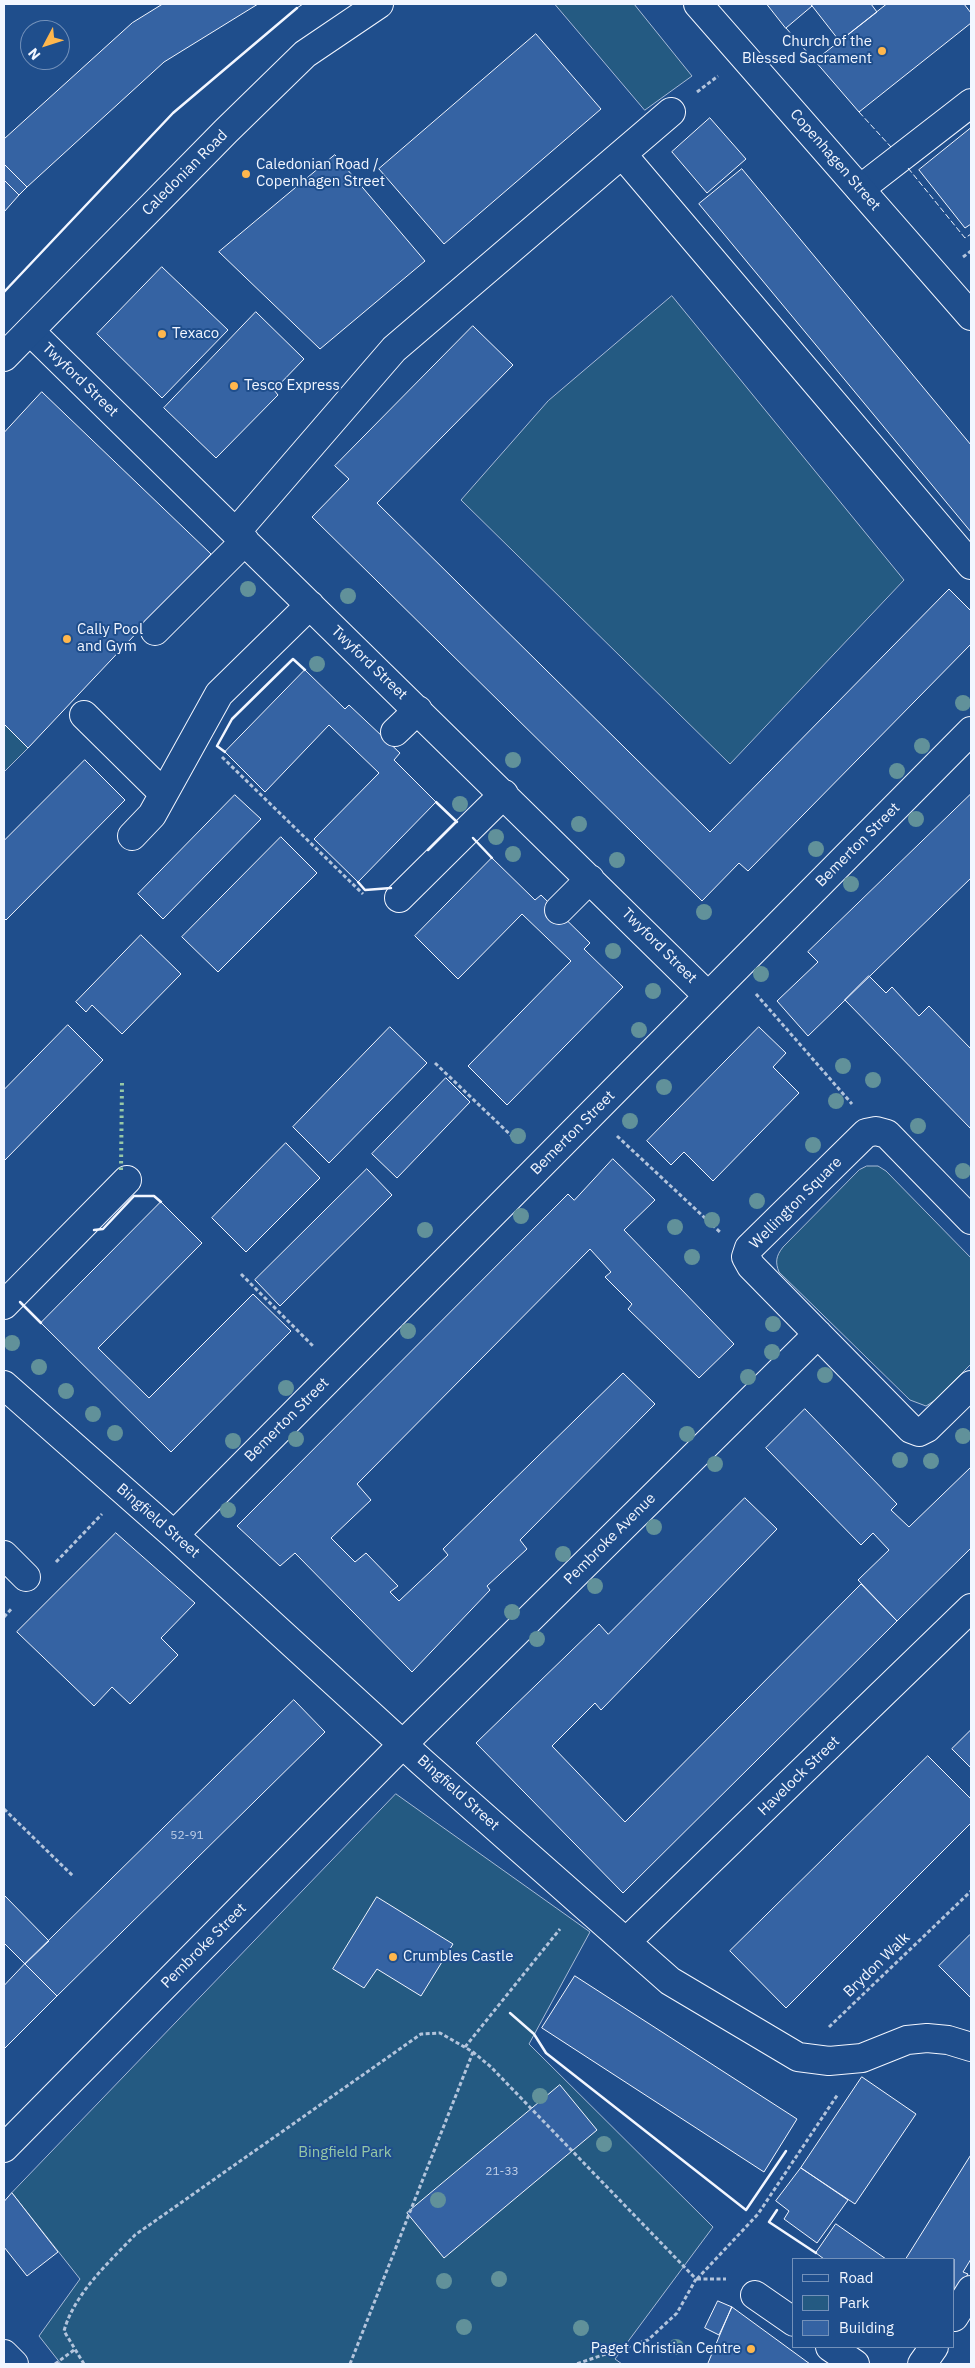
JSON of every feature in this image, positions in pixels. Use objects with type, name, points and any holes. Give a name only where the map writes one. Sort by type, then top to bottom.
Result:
[{"type":"street","name":"Caledonian Road","points":[[4,357],[226,131],[305,54],[379,4]]},
{"type":"street","name":"Copenhagen Street","points":[[698,4],[971,316]]},
{"type":"street","points":[[860,189],[971,103]]},
{"type":"street","points":[[155,631],[241,537],[394,349],[671,112]]},
{"type":"street","points":[[622,154],[971,565]]},
{"type":"street","name":"Twyford Street","points":[[30,331],[708,996]]},
{"type":"street","points":[[132,836],[152,815],[196,732],[219,694],[310,605]]},
{"type":"street","points":[[395,732],[418,710]]},
{"type":"street","points":[[84,715],[163,793]]},
{"type":"street","name":"Bemerton Street","points":[[174,1534],[971,731]]},
{"type":"street","points":[[399,898],[504,794]]},
{"type":"street","points":[[559,910],[590,879]]},
{"type":"street","points":[[876,1131],[887,1134],[971,1220]]},
{"type":"street","name":"Wellington Square","points":[[876,1131],[866,1133],[749,1248],[746,1257],[750,1266],[911,1429],[919,1432],[927,1428],[971,1385]]},
{"type":"street","points":[[4,1305],[127,1180]]},
{"type":"street","name":"Pembroke Avenue","points":[[404,1744],[818,1334]]},
{"type":"street","name":"Bingfield Street","points":[[4,1385],[174,1534],[580,1903],[670,1981],[798,2057],[829,2061],[862,2058],[907,2040],[948,2040],[971,2047]]},
{"type":"street","points":[[4,1555],[26,1577]]},
{"type":"street","name":"Havelock Street","points":[[626,1942],[971,1608]]},
{"type":"street","name":"Pembroke Street","points":[[4,2148],[404,1744]]},
{"type":"street","points":[[955,2315],[971,2290]]},
{"type":"street","points":[[755,2295],[792,2321]]},
{"type":"street","points":[[831,2348],[855,2364]]},
{"type":"street","points":[[922,2364],[933,2348]]},
{"type":"street","points":[[4,2354],[14,2364]]},
{"type":"path","points":[[671,112],[744,56]]},
{"type":"path","points":[[196,732],[363,894]]},
{"type":"path","points":[[733,969],[876,1131]]},
{"type":"path","points":[[435,1063],[541,1165]]},
{"type":"path","points":[[593,1113],[746,1257]]},
{"type":"path","points":[[241,1274],[338,1370]]},
{"type":"path","points":[[51,1568],[125,1491]]},
{"type":"path","points":[[4,1616],[17,1603]]},
{"type":"path","points":[[4,1809],[72,1876]]},
{"type":"path","name":"Brydon Walk","points":[[798,2057],[971,1890]]},
{"type":"path","points":[[464,2047],[580,1903]]},
{"type":"path","points":[[84,2364],[64,2331],[68,2316],[110,2261],[135,2235],[421,2034],[440,2033],[472,2052],[491,2067],[696,2279]]},
{"type":"path","points":[[350,2364],[472,2052]]},
{"type":"path","points":[[576,2364],[648,2340],[677,2313],[696,2279],[758,2214],[862,2058]]},
{"type":"path","points":[[55,2364],[74,2350]]},
{"type":"green space","points":[[555,4],[634,4],[692,76],[645,110]]},
{"type":"green space","points":[[672,296],[904,580],[730,764],[461,500],[548,401]]},
{"type":"green space","points":[[4,724],[28,748],[4,772]]},
{"type":"green space","points":[[867,1166],[878,1166],[886,1171],[971,1258],[971,1364],[934,1401],[926,1406],[910,1400],[779,1272],[778,1268],[777,1259],[783,1247],[859,1170]]},
{"type":"green space","name":"Bingfield Park","points":[[396,1794],[590,1932],[529,2044],[713,2227],[615,2359],[622,2364],[61,2364],[39,2336],[80,2279],[12,2193]]},
{"type":"building","points":[[163,4],[258,4],[164,62],[27,187],[4,164],[4,139],[132,23]]},
{"type":"building","points":[[767,4],[811,4],[812,6],[786,28]]},
{"type":"building","points":[[811,4],[871,4],[877,12],[840,41]]},
{"type":"building","name":"Church of the Blessed Sacrament","points":[[887,4],[964,4],[971,13],[971,23],[859,112],[815,61]]},
{"type":"building","points":[[536,34],[601,109],[444,244],[379,169]]},
{"type":"building","points":[[710,118],[746,159],[707,193],[672,152]]},
{"type":"building","points":[[971,128],[971,224],[965,228],[919,170]]},
{"type":"building","points":[[335,155],[425,261],[320,349],[219,252]]},
{"type":"building","points":[[4,164],[27,187],[19,195],[4,180]]},
{"type":"building","points":[[742,169],[971,445],[971,532],[699,204]]},
{"type":"building","points":[[4,180],[19,195],[4,212]]},
{"type":"building","points":[[162,267],[228,330],[162,398],[97,334]]},
{"type":"building","points":[[256,312],[304,359],[274,390],[278,395],[216,458],[164,408]]},
{"type":"building","points":[[473,326],[513,365],[377,503],[710,832],[949,589],[971,611],[971,644],[748,871],[739,863],[702,901],[312,517],[349,479],[335,466]]},
{"type":"building","name":"Cally Pool and Gym","points":[[42,392],[211,554],[28,748],[4,724],[4,433]]},
{"type":"building","points":[[305,670],[345,709],[349,705],[400,753],[394,760],[436,802],[358,882],[314,839],[379,773],[329,725],[265,792],[225,752]]},
{"type":"building","points":[[85,760],[125,800],[6,920],[4,918],[4,841]]},
{"type":"building","points":[[971,794],[971,878],[808,1036],[777,1001],[818,962],[808,952]]},
{"type":"building","points":[[235,795],[261,819],[163,919],[138,894]]},
{"type":"building","points":[[281,837],[317,873],[218,972],[182,937]]},
{"type":"building","points":[[492,858],[535,900],[541,895],[590,943],[584,949],[623,987],[507,1105],[468,1066],[571,961],[522,914],[458,979],[415,936]]},
{"type":"building","points":[[141,935],[181,974],[122,1034],[92,1005],[86,1012],[76,1002]]},
{"type":"building","points":[[869,976],[886,993],[892,987],[919,1016],[929,1006],[971,1049],[971,1129],[845,1000]]},
{"type":"building","points":[[68,1025],[103,1060],[4,1161],[4,1090]]},
{"type":"building","points":[[390,1027],[427,1063],[329,1163],[293,1127]]},
{"type":"building","points":[[759,1027],[786,1053],[773,1067],[799,1093],[713,1181],[684,1152],[671,1165],[647,1141]]},
{"type":"building","points":[[446,1078],[470,1102],[397,1178],[372,1154]]},
{"type":"building","points":[[286,1143],[320,1178],[246,1252],[212,1218]]},
{"type":"building","points":[[613,1159],[655,1200],[624,1230],[734,1344],[699,1378],[628,1309],[632,1304],[605,1277],[611,1272],[590,1249],[357,1484],[371,1500],[331,1538],[355,1562],[366,1553],[398,1586],[390,1592],[399,1601],[448,1555],[443,1549],[623,1373],[655,1404],[520,1540],[527,1549],[487,1586],[490,1590],[412,1672],[295,1553],[280,1566],[237,1526],[568,1194],[574,1200]]},
{"type":"building","points":[[367,1169],[392,1195],[280,1306],[255,1280]]},
{"type":"building","points":[[161,1202],[202,1243],[98,1348],[149,1398],[253,1294],[291,1331],[171,1452],[41,1323]]},
{"type":"building","points":[[805,1409],[897,1504],[891,1510],[909,1527],[971,1467],[971,1548],[897,1621],[858,1580],[889,1550],[873,1533],[861,1545],[766,1448]]},
{"type":"building","points":[[745,1498],[777,1529],[601,1710],[595,1703],[552,1746],[625,1822],[861,1584],[897,1621],[623,1893],[476,1743],[599,1624],[608,1634]]},
{"type":"building","points":[[116,1533],[195,1603],[161,1638],[178,1655],[130,1704],[112,1687],[94,1706],[17,1632]]},
{"type":"building","points":[[294,1700],[325,1732],[57,1996],[25,1964]]},
{"type":"building","points":[[971,1730],[971,1768],[952,1749]]},
{"type":"building","points":[[928,1756],[971,1799],[971,1823],[786,2008],[730,1951]]},
{"type":"building","points":[[4,1895],[49,1941],[25,1964],[4,1943]]},
{"type":"building","name":"Crumbles Castle","points":[[377,1897],[453,1944],[421,1996],[377,1969],[364,1988],[333,1969]]},
{"type":"building","points":[[971,1936],[971,1998],[939,1966]]},
{"type":"building","points":[[25,1964],[57,1996],[4,2049],[4,1986]]},
{"type":"building","points":[[575,1976],[797,2119],[764,2172],[542,2028]]},
{"type":"building","points":[[862,2077],[916,2114],[855,2204],[801,2168]]},
{"type":"building","points":[[560,2085],[597,2130],[444,2258],[407,2213]]},
{"type":"building","points":[[971,2155],[971,2259],[963,2272],[968,2274],[955,2294],[955,2258],[907,2258]]},
{"type":"building","points":[[801,2168],[848,2200],[817,2243],[784,2219],[789,2211],[776,2201]]},
{"type":"building","points":[[12,2193],[58,2252],[27,2276],[4,2247],[4,2202]]},
{"type":"building","points":[[836,2224],[885,2258],[823,2258],[816,2253]]},
{"type":"building","points":[[718,2301],[732,2307],[719,2335],[705,2328]]},
{"type":"building","name":"Paget Christian Centre","points":[[732,2307],[810,2364],[708,2364]]},
{"type":"hedge","points":[[121,1170],[122,1083]]},
{"type":"fence","points":[[297,8],[303,4]]},
{"type":"fence","points":[[786,28],[815,61]]},
{"type":"fence","points":[[859,112],[891,147]]},
{"type":"fence","points":[[908,168],[965,238],[971,234]]},
{"type":"wall","points":[[4,292],[173,113],[297,8]]},
{"type":"wall","points":[[225,752],[217,746],[232,719],[293,659],[305,670]]},
{"type":"wall","points":[[436,802],[457,822]]},
{"type":"wall","points":[[428,850],[456,822]]},
{"type":"wall","points":[[473,838],[492,858]]},
{"type":"wall","points":[[358,882],[365,890],[391,888]]},
{"type":"wall","points":[[94,1230],[103,1229],[134,1196],[154,1196],[161,1202]]},
{"type":"wall","points":[[20,1302],[41,1323]]},
{"type":"wall","points":[[510,2013],[534,2034],[546,2053],[746,2210],[786,2151]]},
{"type":"wall","points":[[777,2210],[769,2222],[816,2253]]},
{"type":"place","name":"Church of the Blessed Sacrament","points":[[882,51]]},
{"type":"place","name":"Caledonian Road / Copenhagen Street","points":[[246,174]]},
{"type":"place","name":"Texaco","points":[[162,334]]},
{"type":"place","name":"Tesco Express","points":[[234,386]]},
{"type":"place","name":"Cally Pool and Gym","points":[[67,639]]},
{"type":"place","name":"Crumbles Castle","points":[[393,1957]]},
{"type":"place","name":"Paget Christian Centre","points":[[751,2349]]}]
